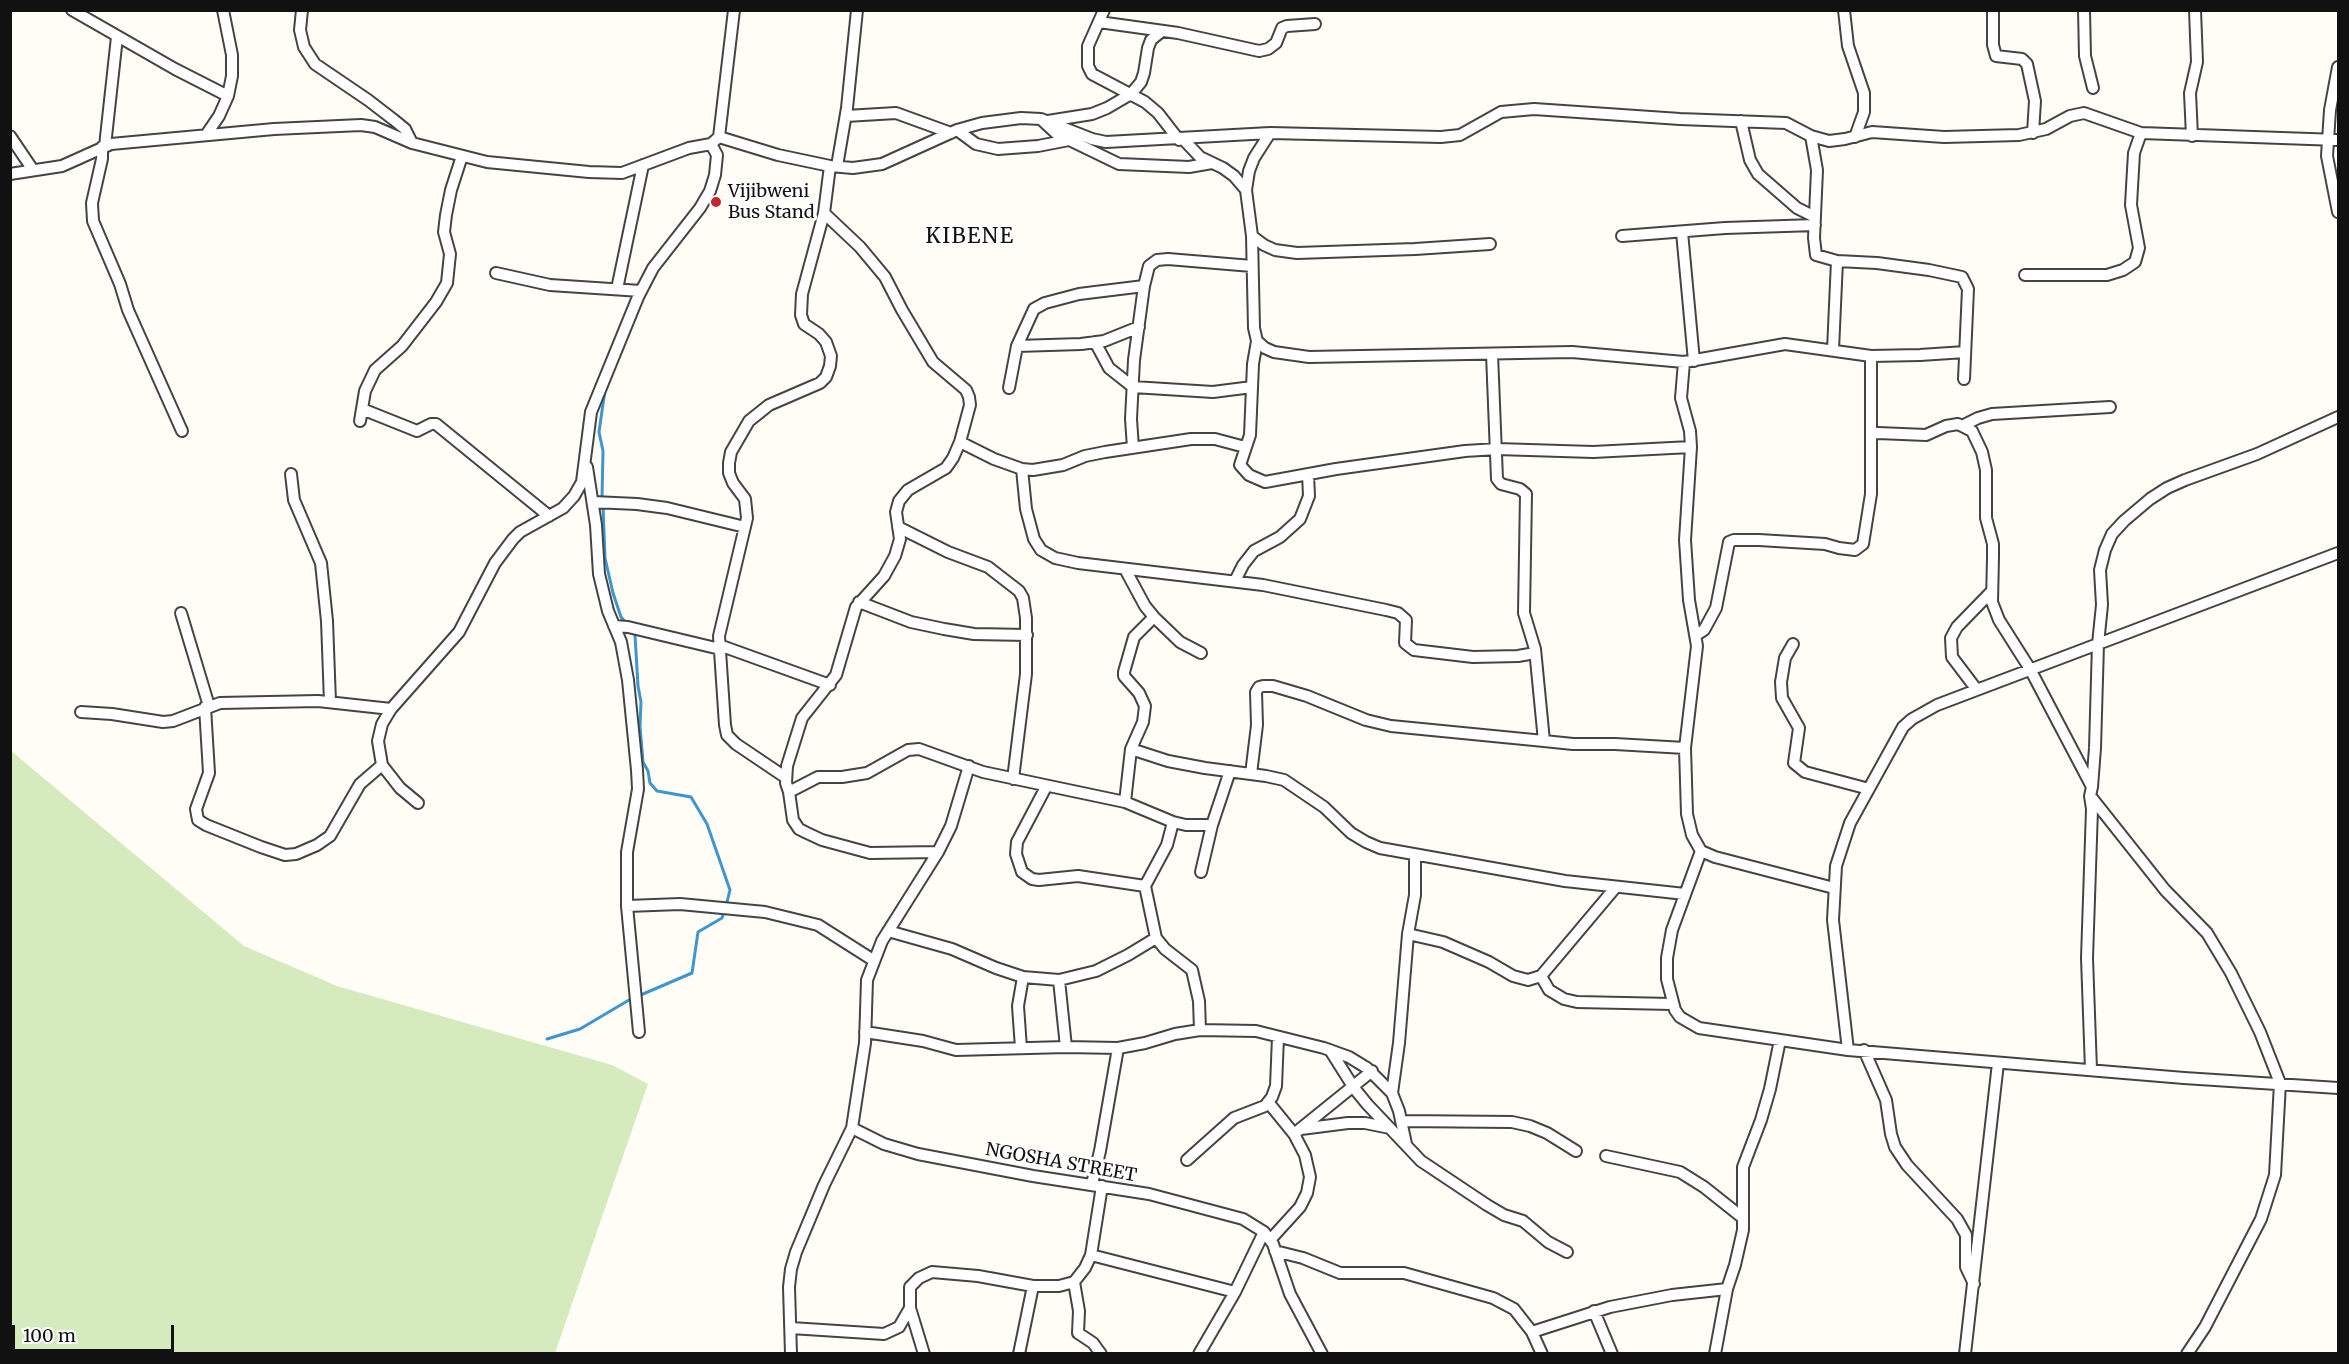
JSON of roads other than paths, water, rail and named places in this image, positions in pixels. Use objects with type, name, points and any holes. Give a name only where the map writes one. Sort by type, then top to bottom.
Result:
[{"type":"street","points":[[72,10],[117,37],[228,96]]},
{"type":"street","points":[[206,135],[219,116],[228,96],[232,76],[232,55],[223,10]]},
{"type":"street","points":[[302,10],[300,30],[304,47],[315,64],[368,99],[394,120],[405,129],[412,143]]},
{"type":"street","points":[[418,803],[400,788],[381,765],[378,741],[382,724],[390,709],[459,632],[504,550],[520,532],[563,508],[574,496],[582,482],[591,412],[641,291],[653,268],[700,208],[715,175],[717,155],[715,141],[734,10]]},
{"type":"street","points":[[785,777],[748,754],[728,735],[723,705],[719,647],[722,618],[745,527],[747,504],[729,473],[730,452],[740,433],[759,412],[782,399],[820,383],[826,377],[830,366],[831,356],[826,342],[804,324],[801,315],[802,294],[824,213],[846,116],[857,10]]},
{"type":"street","points":[[1104,10],[1088,46],[1088,66],[1092,74],[1131,94],[1158,113],[1200,157],[1234,176],[1246,190]]},
{"type":"street","points":[[1844,10],[1848,46],[1864,93],[1864,112],[1855,137]]},
{"type":"street","points":[[1993,10],[1993,45],[1996,56],[2022,60],[2027,64],[2034,101],[2033,133]]},
{"type":"street","points":[[2084,10],[2085,56],[2093,87]]},
{"type":"street","points":[[2192,136],[2190,93],[2197,62],[2195,10]]},
{"type":"street","points":[[1100,22],[1120,27],[1162,31],[1259,51],[1272,46],[1282,28],[1315,24]]},
{"type":"street","points":[[10,174],[62,166],[104,146],[131,141],[361,125],[375,126],[412,143],[462,156],[521,167],[622,173],[688,148],[715,141],[834,166],[866,167],[882,164],[954,131],[1000,120],[1044,120],[1092,114],[1107,108],[1131,94],[1144,73],[1151,40],[1162,31]]},
{"type":"street","points":[[117,37],[104,146],[92,203],[93,221],[120,284],[128,310],[182,432]]},
{"type":"street","points":[[2338,67],[2330,110],[2333,139],[2330,176],[2338,212]]},
{"type":"street","points":[[1044,120],[1092,139],[1106,142],[1231,134],[1441,137],[1467,132],[1501,112],[1524,109],[1786,123],[1810,136],[1829,141],[1872,132],[1944,137],[2033,133],[2084,113],[2141,133],[2333,139]]},
{"type":"street","points":[[846,116],[896,113],[954,131],[976,144],[998,149],[1038,146],[1069,140]]},
{"type":"street","points":[[1044,120],[1057,134],[1119,164],[1189,167],[1212,163]]},
{"type":"street","points":[[1741,121],[1750,160],[1758,174],[1815,221]]},
{"type":"street","points":[[2025,275],[2107,275],[2123,270],[2135,262],[2139,248],[2131,205],[2134,153],[2141,133]]},
{"type":"street","points":[[1270,134],[1254,158],[1246,190],[1252,236],[1253,316],[1257,341],[1253,364],[1250,435],[1240,465],[1249,475],[1257,480],[1274,482],[1308,474],[1428,455],[1497,449],[1593,452],[1691,447]]},
{"type":"street","points":[[10,136],[33,170]]},
{"type":"street","points":[[1810,136],[1817,170],[1814,238],[1816,255],[1837,261],[1877,263],[1962,277],[1968,289],[1964,379]]},
{"type":"street","points":[[360,421],[367,385],[375,370],[402,346],[436,302],[447,283],[450,254],[444,232],[446,215],[462,156]]},
{"type":"street","points":[[617,289],[643,165]]},
{"type":"street","points":[[824,213],[869,257],[885,277],[933,362],[968,394],[969,405],[960,442],[946,468],[908,490],[902,497],[896,512],[900,539],[895,556],[884,576],[859,602],[851,619],[836,675],[802,718],[785,777],[793,820],[800,829],[822,840],[870,853],[938,852]]},
{"type":"street","points":[[1623,236],[1815,221]]},
{"type":"street","points":[[1682,232],[1689,361],[1681,398],[1690,430],[1691,447],[1685,540],[1689,600],[1696,635],[1696,659],[1685,748],[1687,814],[1692,835],[1701,851],[1715,857],[1834,888]]},
{"type":"street","points":[[1252,236],[1275,250],[1296,253],[1490,244]]},
{"type":"street","points":[[1133,448],[1131,419],[1133,387],[1144,286],[1149,266],[1157,260],[1252,266]]},
{"type":"street","points":[[1833,350],[1837,261]]},
{"type":"street","points":[[496,273],[550,285],[641,291]]},
{"type":"street","points":[[1010,387],[1017,346],[1030,314],[1038,306],[1079,294],[1144,286]]},
{"type":"street","points":[[1017,346],[1095,342],[1139,327]]},
{"type":"street","points":[[1257,341],[1264,348],[1274,352],[1309,357],[1572,352],[1689,361],[1785,344],[1871,356],[1965,352]]},
{"type":"street","points":[[1095,342],[1109,368],[1133,387],[1213,392],[1252,387]]},
{"type":"street","points":[[1492,354],[1498,482],[1508,487],[1524,490],[1526,494],[1523,600],[1524,613],[1535,653],[1544,741]]},
{"type":"street","points":[[1696,635],[1704,630],[1716,608],[1729,542],[1759,540],[1825,544],[1855,550],[1863,544],[1871,494],[1871,356]]},
{"type":"street","points":[[1872,434],[1926,435],[1952,424],[1964,425],[1992,414],[2110,406]]},
{"type":"street","points":[[362,409],[417,431],[436,424],[549,516]]},
{"type":"street","points":[[2091,1070],[2087,958],[2091,791],[2102,604],[2100,570],[2105,550],[2112,534],[2150,499],[2185,480],[2257,454],[2338,417]]},
{"type":"street","points":[[1964,425],[1972,431],[1976,439],[1986,470],[1986,518],[1993,544],[1991,592],[1999,620],[2030,669],[2091,791],[2165,890],[2203,927],[2236,983],[2271,1057],[2280,1083],[2275,1175],[2261,1220],[2205,1327],[2187,1353]]},
{"type":"street","points":[[960,442],[994,459],[1022,469],[1046,470],[1085,456],[1202,438],[1245,447]]},
{"type":"street","points":[[586,461],[593,502],[598,574],[621,642],[628,680],[637,770],[638,789],[627,852],[627,906],[639,1032]]},
{"type":"street","points":[[1022,469],[1027,516],[1034,539],[1041,550],[1055,558],[1078,564],[1235,581],[1304,592],[1398,613],[1406,620],[1405,643],[1414,650],[1473,657],[1518,656],[1535,653]]},
{"type":"street","points":[[291,474],[294,500],[321,563],[327,621],[330,702]]},
{"type":"street","points":[[1235,581],[1243,565],[1254,551],[1280,537],[1299,519],[1309,496],[1308,474]]},
{"type":"street","points":[[593,502],[667,508],[745,527]]},
{"type":"street","points":[[898,527],[948,552],[988,567],[1002,575],[1023,598],[1027,635],[1026,674],[1013,779]]},
{"type":"street","points":[[1848,1050],[1835,945],[1834,888],[1840,848],[1850,823],[1903,727],[1912,719],[1937,705],[2338,553]]},
{"type":"street","points":[[1125,569],[1145,606],[1154,617],[1180,642],[1202,653]]},
{"type":"street","points":[[1977,690],[1952,657],[1951,638],[1957,627],[1991,592]]},
{"type":"street","points":[[859,602],[911,622],[944,629],[975,634],[1027,635]]},
{"type":"street","points":[[181,613],[207,707],[209,773],[196,809],[198,820],[216,830],[285,855],[296,854],[317,845],[330,836],[360,784],[381,765]]},
{"type":"street","points":[[1125,802],[1131,749],[1143,722],[1145,706],[1139,693],[1127,681],[1124,672],[1134,638],[1154,617]]},
{"type":"street","points":[[614,626],[719,647],[830,685]]},
{"type":"street","points":[[1793,644],[1785,658],[1781,682],[1782,698],[1799,728],[1794,764],[1805,772],[1869,789]]},
{"type":"street","points":[[1251,774],[1257,725],[1256,692],[1259,687],[1263,686],[1273,686],[1307,696],[1366,720],[1391,726],[1573,744],[1685,748]]},
{"type":"street","points":[[81,712],[163,722],[207,707],[238,703],[330,702],[390,709]]},
{"type":"street","points":[[789,792],[818,777],[842,777],[867,773],[914,749],[927,750],[1013,779],[1125,802],[1173,822],[1186,825],[1212,825]]},
{"type":"street","points":[[1131,749],[1168,761],[1284,780],[1324,807],[1337,821],[1366,843],[1380,848],[1615,888],[1684,894]]},
{"type":"street","points":[[791,1353],[789,1287],[796,1252],[836,1159],[852,1128],[865,1032],[867,980],[873,960],[938,852],[951,826],[969,766]]},
{"type":"street","points":[[1201,872],[1212,825],[1230,771]]},
{"type":"street","points":[[1046,787],[1017,842],[1016,854],[1022,872],[1032,879],[1039,880],[1078,876],[1145,886]]},
{"type":"street","points":[[1173,822],[1167,845],[1145,886],[1156,938],[1165,949],[1192,970],[1199,1001],[1200,1030]]},
{"type":"street","points":[[1701,851],[1672,930],[1667,958],[1667,979],[1672,1004],[1680,1017],[1699,1028],[1848,1050],[2338,1088]]},
{"type":"street","points":[[1392,1093],[1399,1043],[1408,934],[1415,895],[1415,855]]},
{"type":"street","points":[[1408,934],[1460,948],[1513,976],[1528,980],[1541,976],[1615,888]]},
{"type":"street","points":[[627,906],[689,905],[765,912],[818,925],[873,960]]},
{"type":"street","points":[[888,932],[952,949],[1023,977],[1059,980],[1096,971],[1156,938]]},
{"type":"street","points":[[1541,976],[1550,990],[1564,999],[1577,1002],[1672,1004]]},
{"type":"street","points":[[1021,1048],[1018,1006],[1023,977]]},
{"type":"street","points":[[1059,980],[1066,1047]]},
{"type":"street","points":[[865,1032],[923,1041],[956,1050],[1118,1048],[1200,1030],[1256,1031],[1330,1050],[1349,1057],[1372,1071],[1392,1093],[1406,1144]]},
{"type":"street","points":[[1187,1160],[1234,1118],[1255,1111],[1268,1102],[1276,1086],[1278,1037]]},
{"type":"street","points":[[1715,1353],[1727,1289],[1741,1243],[1744,1162],[1761,1120],[1780,1040]]},
{"type":"street","points":[[924,1353],[910,1308],[910,1287],[919,1278],[932,1272],[978,1276],[1033,1286],[1059,1286],[1074,1282],[1085,1268],[1091,1255],[1098,1162],[1118,1048]]},
{"type":"street","points":[[1330,1050],[1354,1088],[1421,1161],[1486,1205],[1504,1215],[1523,1221],[1548,1242],[1567,1252]]},
{"type":"street","points":[[1864,1050],[1886,1100],[1895,1147],[1907,1165],[1957,1219],[1966,1235],[1966,1267],[1975,1285]]},
{"type":"street","points":[[1965,1353],[1975,1285],[1985,1166],[1998,1063]]},
{"type":"street","points":[[1298,1132],[1372,1071]]},
{"type":"street","points":[[1199,1353],[1267,1236],[1299,1207],[1307,1193],[1310,1177],[1298,1132],[1268,1102]]},
{"type":"street","points":[[1401,1121],[1512,1122],[1547,1133],[1576,1151]]},
{"type":"street","points":[[1298,1132],[1348,1123],[1365,1123],[1390,1129]]},
{"type":"street","name":"NGOSHA STREET","points":[[852,1128],[884,1144],[918,1154],[1033,1176],[1149,1194],[1229,1214],[1243,1219],[1267,1236]]},
{"type":"street","points":[[1606,1156],[1680,1172],[1698,1182],[1743,1218]]},
{"type":"street","points":[[1267,1236],[1275,1251],[1290,1294],[1322,1353]]},
{"type":"street","points":[[1275,1251],[1303,1258],[1340,1273],[1404,1272],[1503,1302],[1514,1309],[1532,1332],[1542,1353]]},
{"type":"street","points":[[1091,1255],[1235,1292]]},
{"type":"street","points":[[1074,1282],[1079,1311],[1078,1333],[1101,1353]]},
{"type":"street","points":[[1019,1353],[1033,1286]]},
{"type":"street","points":[[1532,1332],[1594,1311],[1645,1299],[1727,1289]]},
{"type":"street","points":[[790,1328],[884,1334],[893,1332],[899,1327],[910,1308]]},
{"type":"street","points":[[1594,1311],[1612,1353]]},
{"type":"waterway","points":[[602,499],[603,451],[599,432],[605,390]]},
{"type":"waterway","points":[[603,506],[605,558],[613,593],[621,617],[627,624]]},
{"type":"waterway","points":[[632,632],[635,635],[641,702],[643,762],[648,771],[650,783],[657,791],[691,797],[707,824],[730,890],[726,906]]},
{"type":"waterway","points":[[547,1039],[580,1029],[629,1000],[692,973],[698,932],[722,918],[724,912]]},
{"type":"place","name":"Vijibweni Bus Stand","points":[[716,202]]},
{"type":"district","name":"KIBENE","points":[[970,237]]}]
